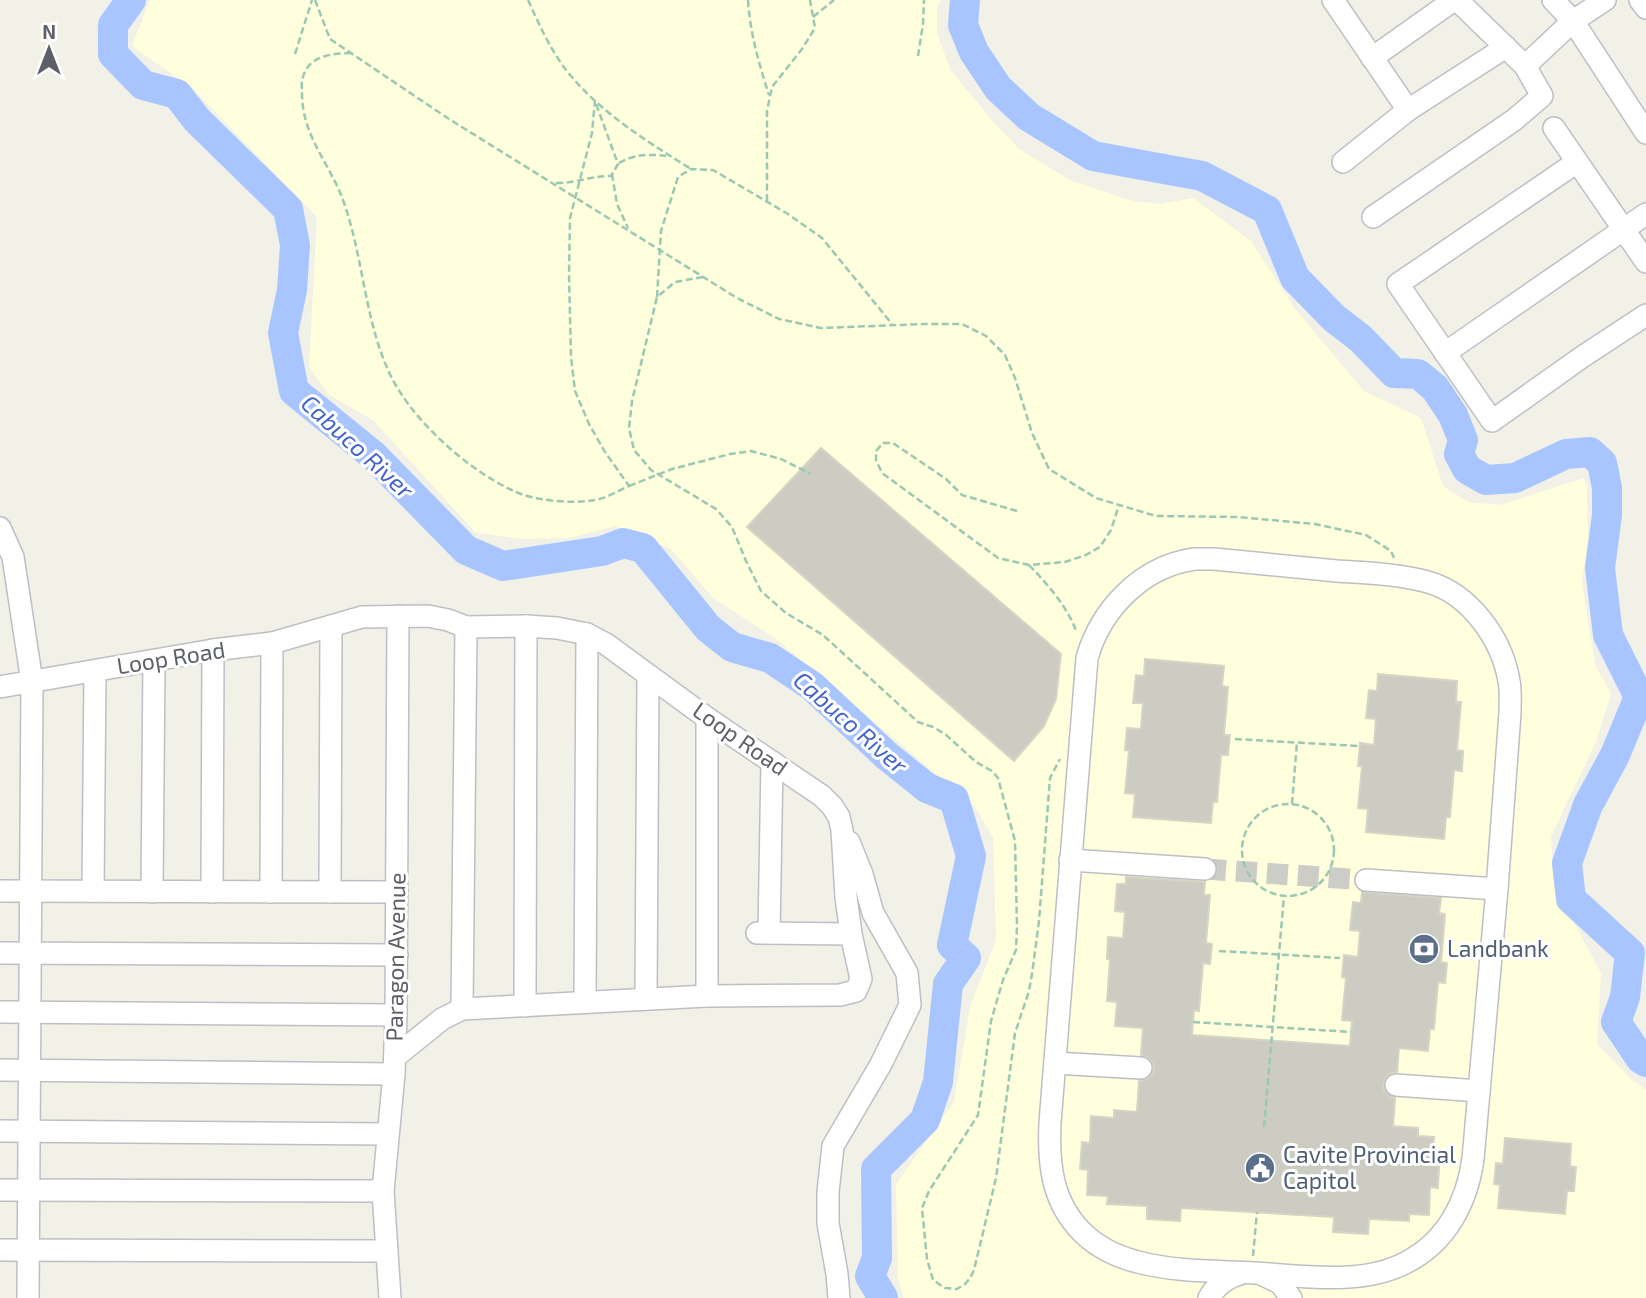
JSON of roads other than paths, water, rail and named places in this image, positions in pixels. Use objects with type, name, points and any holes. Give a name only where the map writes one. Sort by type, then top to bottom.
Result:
[{"type":"street","points":[[1372,58],[1456,0],[1525,66],[1542,96],[1514,120],[1373,217]]},
{"type":"street","points":[[1553,0],[1573,21],[1644,125]]},
{"type":"street","points":[[1525,66],[1573,21],[1605,0]]},
{"type":"street","points":[[1640,0],[1646,8]]},
{"type":"street","points":[[1334,1],[1408,110]]},
{"type":"street","points":[[1343,162],[1408,110],[1506,47]]},
{"type":"street","points":[[1554,128],[1646,262]]},
{"type":"street","points":[[1577,162],[1398,284],[1492,421],[1581,357],[1646,315]]},
{"type":"street","points":[[1445,353],[1646,214]]},
{"type":"street","points":[[0,528],[13,557],[33,682],[28,1298]]},
{"type":"street","points":[[1304,1298],[1319,1283],[1331,1278],[1338,1278],[1379,1273],[1404,1264],[1424,1251],[1444,1232],[1460,1208],[1469,1184],[1497,889],[1510,684],[1505,661],[1490,632],[1456,596],[1430,583],[1402,577],[1214,559],[1183,561],[1154,573],[1132,588],[1113,607],[1097,630],[1087,658],[1049,1153],[1053,1181],[1064,1208],[1084,1234],[1100,1246],[1138,1262],[1179,1269],[1338,1278]]},
{"type":"street","name":"Paragon Avenue","points":[[390,1298],[383,1191],[396,1015],[398,616]]},
{"type":"street","name":"Loop Road","points":[[0,687],[213,650],[272,643],[362,617],[439,617],[466,627],[557,628],[587,634],[606,645],[822,796],[839,817]]},
{"type":"street","points":[[330,892],[331,626]]},
{"type":"street","points":[[525,1006],[526,626]]},
{"type":"street","points":[[462,1010],[466,627]]},
{"type":"street","points":[[584,1002],[587,634]]},
{"type":"street","points":[[271,892],[272,643]]},
{"type":"street","points":[[212,892],[213,650]]},
{"type":"street","points":[[152,892],[154,660]]},
{"type":"street","points":[[93,891],[95,671]]},
{"type":"street","points":[[646,999],[648,675]]},
{"type":"street","points":[[707,718],[707,996]]},
{"type":"street","points":[[772,762],[763,933],[851,934]]},
{"type":"street","points":[[0,1070],[394,1066],[442,1018],[462,1010],[707,996],[852,993],[858,988],[861,979],[851,934],[839,817]]},
{"type":"street","points":[[839,817],[862,874],[873,913],[907,973],[910,1005],[881,1064],[832,1146],[828,1223],[839,1298]]},
{"type":"street","points":[[1070,860],[1205,869]]},
{"type":"street","points":[[1366,880],[1497,889]]},
{"type":"street","points":[[0,891],[397,892]]},
{"type":"street","points":[[0,953],[397,955]]},
{"type":"street","points":[[0,1013],[396,1015]]},
{"type":"street","points":[[1055,1063],[1140,1068]]},
{"type":"street","points":[[1396,1085],[1479,1091]]},
{"type":"street","points":[[0,1131],[388,1134]]},
{"type":"street","points":[[0,1190],[383,1191]]},
{"type":"street","points":[[0,1250],[387,1251]]},
{"type":"street","points":[[1179,1269],[1192,1280],[1200,1298]]},
{"type":"street","points":[[1209,1298],[1222,1282],[1251,1273],[1280,1283],[1292,1298]]},
{"type":"waterway","name":"Cabuco River","points":[[131,0],[113,25],[113,54],[143,85],[177,94],[197,120],[288,209],[295,245],[292,290],[283,333],[294,391],[374,456],[466,550],[503,566],[602,551],[623,543],[643,548],[708,628],[732,647],[770,658],[812,686],[887,756],[927,788],[954,799],[971,856],[952,945],[966,958],[948,984],[938,1082],[925,1120],[876,1169],[877,1258],[870,1276],[883,1298]]},
{"type":"waterway","points":[[965,0],[963,25],[974,52],[998,88],[1029,117],[1093,156],[1202,176],[1267,210],[1295,278],[1394,373],[1418,374],[1435,388],[1453,415],[1463,440],[1459,454],[1467,469],[1486,480],[1515,478],[1566,454],[1590,452],[1602,463],[1607,488],[1607,515],[1600,568],[1608,635],[1639,697],[1615,755],[1588,805],[1567,863],[1571,899],[1630,953],[1625,997],[1616,1022],[1641,1059],[1646,1062]]},
{"type":"tunnel","points":[[1205,869],[1366,880]]},
{"type":"place","name":"Landbank","points":[[1424,949]]},
{"type":"place","name":"Cavite Provincial Capitol","points":[[1260,1168]]}]
